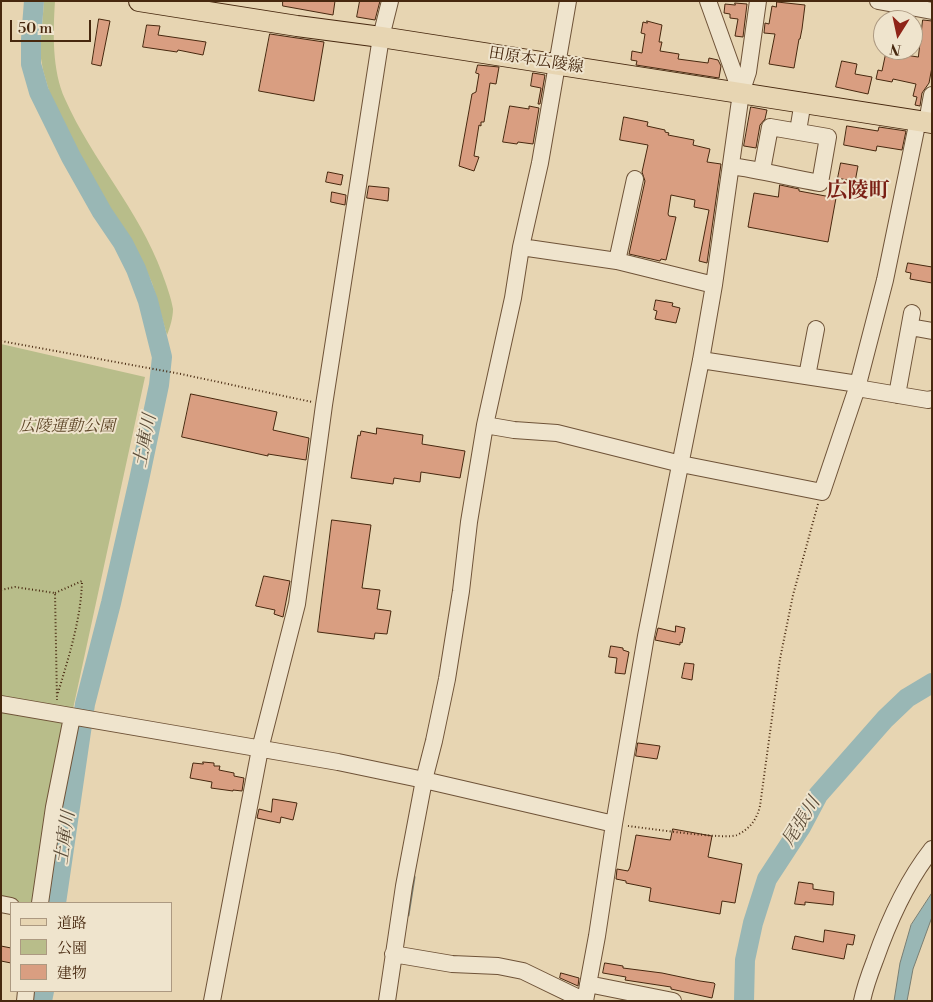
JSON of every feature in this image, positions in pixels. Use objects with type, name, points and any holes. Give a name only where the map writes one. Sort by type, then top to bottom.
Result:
[{"type":"main road","name":"田原本広陵線","points":[[139,1],[215,7],[381,37],[802,101],[926,122]]},
{"type":"street","points":[[212,1001],[260,748],[297,604],[324,405],[381,37],[390,1]]},
{"type":"street","points":[[387,1001],[393,954],[424,780],[447,679],[462,590],[469,522],[490,426],[513,298],[526,248],[568,1]]},
{"type":"street","points":[[708,1],[742,93]]},
{"type":"street","points":[[393,954],[452,964],[498,966],[523,971],[585,1001],[652,603],[681,464],[714,286],[742,93],[748,72],[758,1]]},
{"type":"street","points":[[878,1],[932,11]]},
{"type":"street","points":[[490,426],[514,430],[557,432],[681,464],[822,492],[858,386],[932,95]]},
{"type":"street","points":[[798,131],[802,101]]},
{"type":"street","points":[[731,166],[762,170],[779,176],[820,183],[828,137],[770,127],[762,170]]},
{"type":"street","points":[[617,261],[635,179]]},
{"type":"street","points":[[526,248],[617,261],[714,286]]},
{"type":"street","points":[[897,394],[911,320],[932,331]]},
{"type":"street","points":[[806,376],[816,329]]},
{"type":"street","points":[[701,360],[806,376],[928,400],[932,398]]},
{"type":"street","points":[[1,704],[96,722],[338,762],[614,824]]},
{"type":"street","points":[[40,902],[54,807],[72,717]]},
{"type":"street","points":[[862,1001],[864,990],[885,931],[919,866],[932,849]]},
{"type":"street","points":[[588,984],[673,1001]]},
{"type":"path","points":[[1,341],[181,374],[324,405]]},
{"type":"path","points":[[614,824],[731,837],[748,829],[757,818],[780,659],[792,595],[822,492]]},
{"type":"path","points":[[1,590],[16,587],[55,593],[82,580],[80,607],[57,697]]},
{"type":"path","points":[[55,593],[57,697],[55,714]]},
{"type":"green space","points":[[44,1],[55,1],[54,38],[56,64],[65,99],[88,143],[141,228],[162,273],[173,309],[167,335],[152,283],[144,265],[70,140],[53,105],[40,53]]},
{"type":"green space","name":"広陵運動公園","points":[[1,344],[145,377],[71,718],[47,902],[10,902],[1,908]]},
{"type":"water","points":[[932,893],[932,917],[913,969],[907,1001],[894,1001],[900,963],[911,925]]},
{"type":"building","points":[[283,1],[335,1],[333,15],[283,6]]},
{"type":"building","points":[[360,1],[380,1],[375,20],[357,17]]},
{"type":"building","points":[[777,2],[805,5],[794,68],[769,64],[775,34],[764,33],[765,23],[769,24],[772,6],[776,7]]},
{"type":"building","points":[[735,3],[747,4],[743,37],[735,36],[738,19],[730,18],[730,14],[724,13],[725,4],[735,5]]},
{"type":"building","points":[[99,19],[110,21],[101,66],[92,64]]},
{"type":"building","points":[[923,20],[932,21],[932,67],[929,83],[922,93],[920,106],[915,105],[917,97],[913,96],[916,84],[893,79],[892,82],[876,79],[878,70],[882,71],[884,60],[923,60]]},
{"type":"building","points":[[647,21],[662,25],[659,42],[662,42],[660,51],[679,54],[678,59],[708,63],[709,58],[718,60],[721,66],[719,78],[636,65],[637,61],[631,60],[632,51],[642,53],[645,34],[641,33],[643,22],[647,23]]},
{"type":"building","points":[[147,25],[160,26],[158,35],[206,42],[203,55],[178,50],[177,52],[143,47]]},
{"type":"building","points":[[270,34],[324,42],[314,101],[259,91]]},
{"type":"building","points":[[842,61],[857,64],[855,74],[872,77],[868,94],[836,87]]},
{"type":"building","points":[[478,65],[499,67],[496,84],[490,83],[484,122],[481,122],[481,126],[479,125],[474,156],[479,157],[474,171],[459,166],[472,94],[476,92],[479,74],[476,73]]},
{"type":"building","points":[[533,73],[545,75],[540,104],[538,104],[541,88],[531,86]]},
{"type":"building","points":[[510,106],[529,109],[529,106],[539,108],[533,144],[503,142]]},
{"type":"building","points":[[751,107],[767,110],[765,119],[760,125],[756,148],[744,146]]},
{"type":"building","points":[[624,117],[648,122],[647,126],[665,130],[665,132],[669,133],[668,135],[694,140],[693,145],[710,149],[707,162],[721,164],[707,263],[699,261],[709,210],[694,207],[695,200],[671,195],[668,214],[669,216],[676,217],[666,260],[661,259],[660,261],[629,254],[645,181],[642,172],[648,145],[620,140]]},
{"type":"building","points":[[847,126],[878,131],[879,127],[906,131],[902,150],[877,146],[876,151],[844,145]]},
{"type":"building","points":[[841,163],[858,166],[855,182],[838,178]]},
{"type":"building","points":[[328,172],[343,175],[341,185],[326,182]]},
{"type":"building","points":[[780,185],[799,189],[799,191],[836,198],[828,242],[748,227],[754,193],[778,197]]},
{"type":"building","points":[[369,186],[389,188],[388,201],[367,198]]},
{"type":"building","points":[[332,192],[346,195],[345,205],[331,202]]},
{"type":"building","points":[[908,263],[932,267],[932,283],[910,279],[911,273],[906,272]]},
{"type":"building","points":[[656,300],[673,303],[672,306],[680,308],[676,323],[655,319],[657,311],[654,310]]},
{"type":"building","points":[[191,394],[277,412],[273,430],[309,438],[306,460],[268,454],[268,456],[182,437]]},
{"type":"building","points":[[377,428],[423,435],[422,444],[465,451],[460,478],[421,472],[420,482],[394,478],[393,484],[351,478],[358,435],[360,436],[361,431],[376,434]]},
{"type":"building","points":[[332,520],[371,525],[362,588],[380,590],[377,609],[391,611],[387,634],[375,633],[374,639],[318,632]]},
{"type":"building","points":[[264,576],[290,581],[283,617],[274,614],[275,610],[256,606]]},
{"type":"building","points":[[676,626],[685,628],[680,645],[655,640],[658,628],[675,632]]},
{"type":"building","points":[[611,646],[623,648],[623,650],[629,652],[625,674],[615,673],[617,658],[609,657]]},
{"type":"building","points":[[685,663],[694,664],[692,680],[682,678]]},
{"type":"building","points":[[638,743],[660,746],[657,759],[636,756]]},
{"type":"building","points":[[203,762],[214,763],[214,766],[220,766],[219,770],[234,773],[234,776],[244,778],[242,791],[211,788],[212,782],[190,778],[193,763],[203,764]]},
{"type":"building","points":[[273,799],[297,803],[293,820],[281,817],[280,823],[257,818],[259,809],[271,812]]},
{"type":"building","points":[[673,829],[712,836],[708,857],[742,864],[735,903],[722,901],[720,914],[649,901],[651,888],[616,879],[617,869],[628,871],[630,867],[636,835],[670,840]]},
{"type":"building","points":[[799,882],[813,884],[813,889],[834,892],[833,905],[805,902],[805,905],[795,904]]},
{"type":"building","points":[[825,930],[855,935],[853,945],[847,944],[844,959],[792,949],[795,936],[823,942]]},
{"type":"building","points":[[1,946],[10,948],[10,963],[1,961]]},
{"type":"building","points":[[605,963],[623,966],[623,968],[714,983],[712,998],[671,989],[671,987],[625,980],[626,977],[603,973]]},
{"type":"building","points":[[561,973],[579,978],[578,986],[560,978]]},
{"type":"waterway","name":"土庫川","points":[[34,1],[31,64],[39,92],[71,157],[102,212],[123,243],[136,269],[148,301],[162,357],[159,385],[139,480],[111,603],[85,704],[56,902]]},
{"type":"waterway","name":"尾張川","points":[[744,1001],[745,960],[753,923],[767,879],[801,827],[818,795],[885,719],[907,698],[932,683]]},
{"type":"waterway","points":[[408,915],[414,877]]},
{"type":"waterway","name":"土庫川","points":[[42,1001],[44,992]]},
{"type":"district","name":"広陵町","points":[[858,192]]}]
